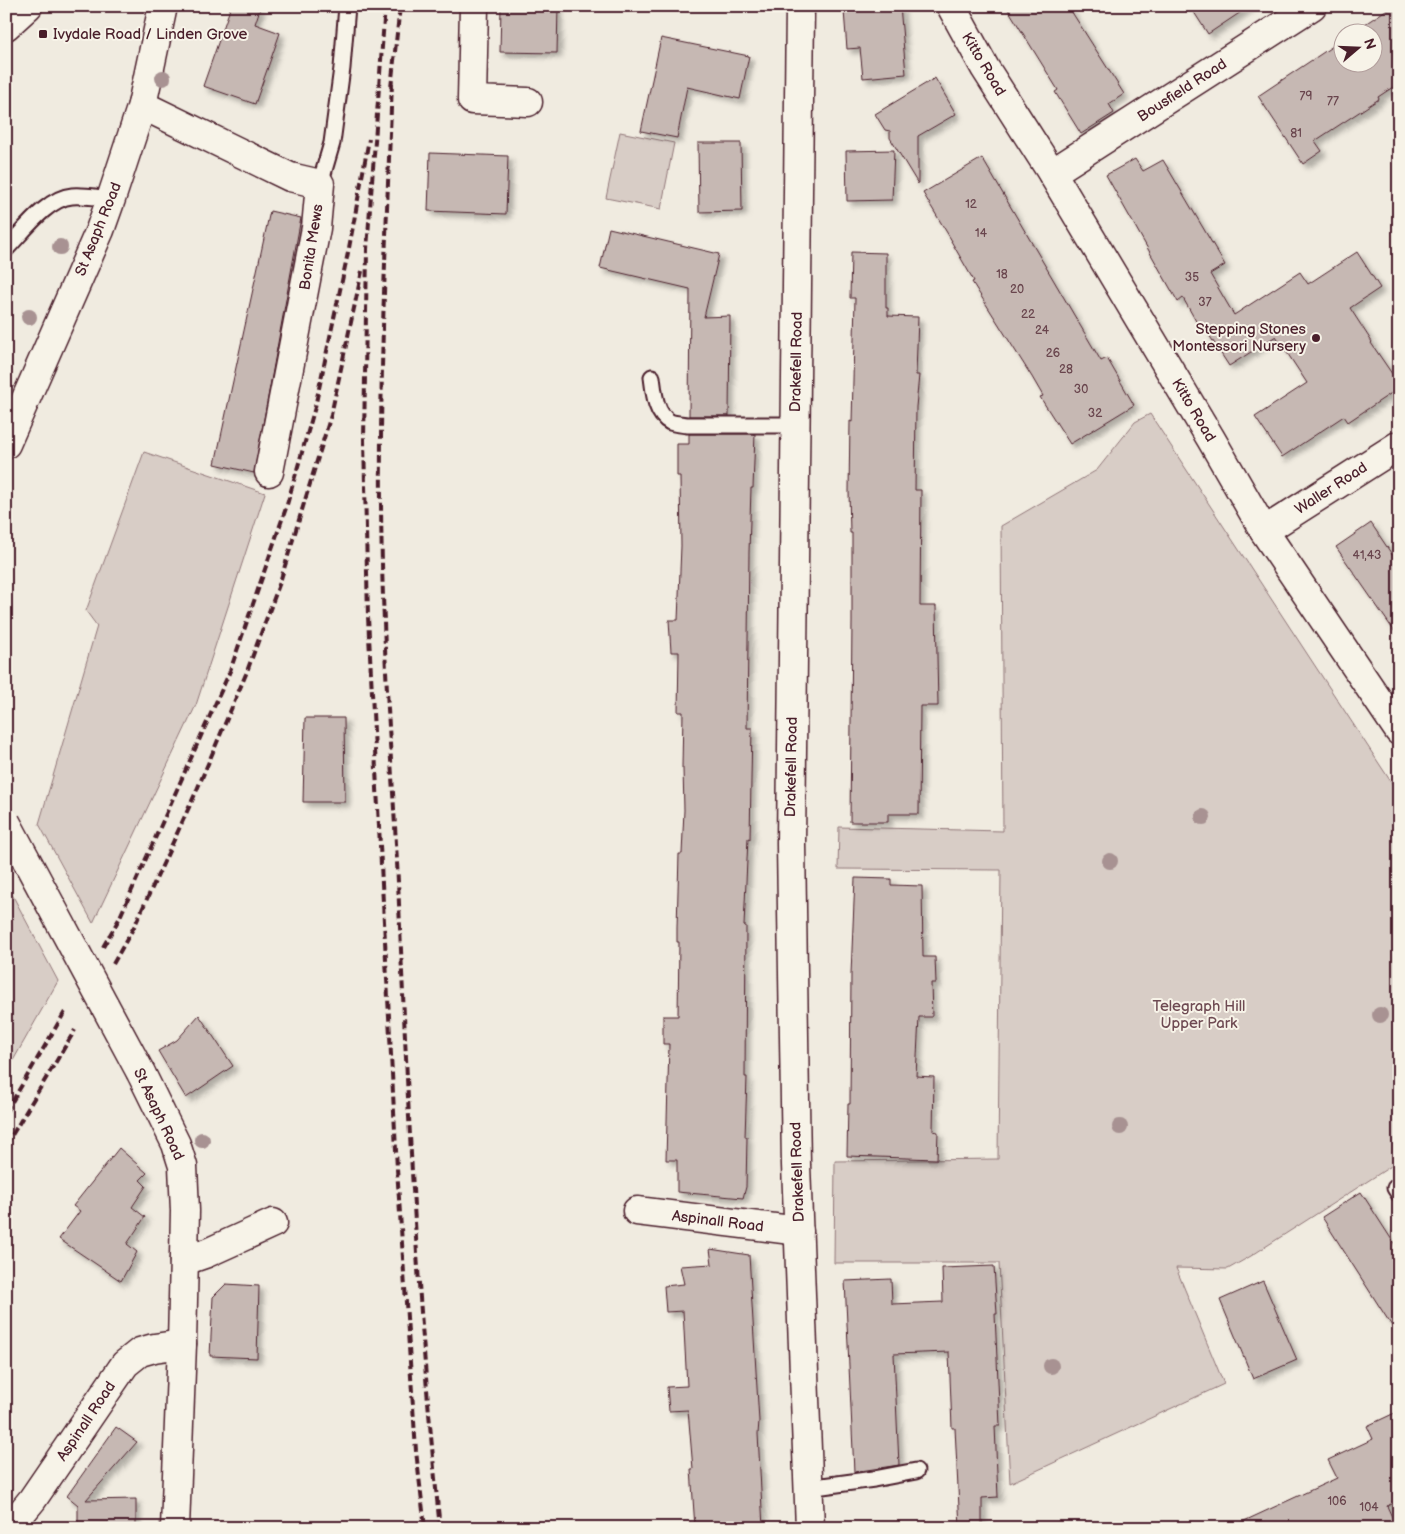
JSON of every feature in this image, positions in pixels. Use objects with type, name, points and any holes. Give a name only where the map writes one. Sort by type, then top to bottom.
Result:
[{"type":"street","points":[[6,26],[28,6]]},
{"type":"street","name":"St Asaph Road","points":[[6,444],[111,200],[142,105],[163,6]]},
{"type":"street","points":[[474,6],[472,100],[528,102]]},
{"type":"street","name":"Drakefell Road","points":[[800,6],[791,844],[799,1231],[810,1528]]},
{"type":"street","name":"Kitto Road","points":[[951,6],[985,68],[1052,173],[1264,531],[1399,732]]},
{"type":"street","name":"Bousfield Road","points":[[1052,173],[1312,6]]},
{"type":"street","name":"Bonita Mews","points":[[142,105],[290,177],[320,184],[316,228],[269,472]]},
{"type":"street","name":"Waller Road","points":[[1264,531],[1399,445]]},
{"type":"street","name":"St Asaph Road","points":[[6,822],[142,1073],[176,1144],[183,1166],[185,1211],[184,1261],[175,1528]]},
{"type":"street","name":"Aspinall Road","points":[[637,1211],[799,1231]]},
{"type":"street","points":[[184,1261],[207,1253],[273,1223]]},
{"type":"street","name":"Aspinall Road","points":[[10,1528],[32,1500],[125,1364],[140,1352],[182,1344]]},
{"type":"lane","points":[[320,184],[332,143],[342,68],[347,6]]},
{"type":"lane","points":[[6,249],[43,210],[54,202],[73,196],[111,200]]},
{"type":"lane","points":[[652,377],[657,406],[663,416],[671,422],[687,425],[795,425]]},
{"type":"lane","points":[[1399,1185],[1395,1188],[1399,1194]]},
{"type":"lane","points":[[808,1488],[874,1480],[916,1472]]},
{"type":"green space","points":[[620,132],[674,143],[661,209],[606,198]]},
{"type":"green space","name":"Telegraph Hill Upper Park","points":[[1150,414],[1399,794],[1399,1161],[1228,1269],[1176,1268],[1224,1384],[1010,1483],[999,1263],[834,1263],[835,1161],[998,1159],[1001,870],[838,869],[839,827],[1003,831],[1001,526],[1097,470],[1135,422]]},
{"type":"green space","points":[[144,452],[265,493],[196,705],[93,923],[39,824],[97,626],[86,611]]},
{"type":"green space","points":[[6,883],[58,981],[6,1073]]},
{"type":"building","points":[[231,6],[261,6],[255,24],[280,33],[255,104],[203,86]]},
{"type":"building","points":[[501,6],[558,6],[557,53],[500,52]]},
{"type":"building","points":[[883,6],[900,6],[906,74],[863,78],[860,48],[847,49],[844,11]]},
{"type":"building","points":[[1006,6],[1068,6],[1124,94],[1109,104],[1114,113],[1081,134],[1055,92],[1058,90]]},
{"type":"building","points":[[1190,6],[1250,6],[1208,34]]},
{"type":"building","points":[[1392,6],[1399,6],[1399,83],[1378,97],[1379,99],[1315,141],[1322,151],[1303,164],[1258,96],[1332,47],[1332,72],[1382,72],[1382,22],[1368,22]]},
{"type":"building","points":[[661,38],[749,56],[740,99],[687,87],[677,138],[641,131]]},
{"type":"building","points":[[935,78],[956,114],[918,136],[918,184],[890,138],[890,131],[885,130],[875,114]]},
{"type":"building","points":[[698,143],[741,143],[742,211],[699,212]]},
{"type":"building","points":[[894,150],[892,200],[847,201],[846,151]]},
{"type":"building","points":[[430,153],[508,156],[506,214],[428,211]]},
{"type":"building","points":[[982,158],[1101,361],[1107,358],[1134,405],[1070,444],[1040,397],[1043,396],[1032,377],[972,282],[974,281],[952,241],[923,193]]},
{"type":"building","points":[[1135,159],[1143,171],[1163,160],[1225,265],[1210,274],[1234,315],[1300,272],[1308,284],[1357,252],[1380,288],[1350,308],[1399,384],[1399,388],[1348,422],[1344,416],[1282,457],[1255,417],[1307,383],[1276,336],[1229,366],[1200,321],[1197,323],[1183,298],[1178,302],[1106,175]]},
{"type":"building","points":[[270,211],[301,218],[254,473],[215,464]]},
{"type":"building","points":[[609,228],[719,254],[704,317],[730,316],[729,416],[689,416],[690,289],[600,268]]},
{"type":"building","points":[[851,252],[886,253],[886,308],[888,308],[888,316],[918,317],[916,375],[919,375],[916,407],[915,490],[921,490],[920,606],[936,606],[938,706],[920,706],[919,814],[888,814],[888,822],[850,822],[852,533],[850,533],[849,491],[855,298],[850,298]]},
{"type":"building","points":[[689,434],[755,434],[749,552],[747,728],[752,728],[750,839],[748,838],[744,926],[746,926],[745,1077],[747,1077],[745,1137],[747,1137],[746,1187],[743,1198],[677,1192],[677,1160],[666,1160],[669,1044],[663,1044],[663,1016],[678,1016],[679,942],[677,942],[677,928],[679,854],[682,854],[684,810],[682,768],[683,712],[678,712],[679,652],[671,652],[669,620],[678,620],[681,546],[680,476],[677,476],[677,444],[689,444]]},
{"type":"building","points":[[1371,523],[1399,565],[1399,638],[1336,547]]},
{"type":"building","points":[[305,718],[344,718],[345,802],[303,802]]},
{"type":"building","points":[[855,878],[891,879],[891,885],[922,886],[923,957],[935,957],[936,983],[931,983],[932,1017],[919,1017],[916,1076],[934,1077],[933,1131],[938,1132],[937,1159],[847,1156],[848,1104],[850,1104],[851,974]]},
{"type":"building","points":[[199,1015],[233,1066],[186,1098],[158,1051],[177,1040]]},
{"type":"building","points":[[119,1148],[147,1173],[140,1180],[146,1186],[132,1207],[145,1217],[127,1244],[137,1252],[121,1281],[59,1239],[80,1211],[73,1206]]},
{"type":"building","points":[[1361,1192],[1399,1251],[1399,1337],[1322,1217]]},
{"type":"building","points":[[710,1249],[749,1255],[763,1528],[695,1528],[688,1410],[669,1411],[667,1387],[687,1386],[683,1311],[666,1312],[664,1286],[684,1284],[680,1266],[712,1264]]},
{"type":"building","points":[[994,1266],[1000,1426],[995,1426],[998,1497],[982,1498],[982,1528],[960,1528],[955,1428],[952,1428],[949,1352],[894,1354],[899,1465],[854,1472],[845,1281],[891,1279],[892,1304],[943,1302],[942,1268]]},
{"type":"building","points":[[1263,1281],[1297,1360],[1253,1379],[1220,1300]]},
{"type":"building","points":[[226,1284],[259,1286],[257,1358],[210,1356],[213,1297]]},
{"type":"building","points":[[1399,1411],[1399,1500],[1387,1506],[1397,1528],[1229,1528],[1337,1478],[1328,1460],[1373,1439],[1367,1426]]},
{"type":"building","points":[[116,1427],[137,1442],[86,1500],[136,1499],[136,1528],[78,1528],[78,1505],[67,1496]]},
{"type":"railway","points":[[385,6],[367,249],[364,440],[368,617],[397,1169],[416,1451],[425,1528]]},
{"type":"railway","points":[[391,88],[400,6]]},
{"type":"railway","points":[[392,83],[381,419],[384,621],[415,1216],[432,1450],[440,1528]]},
{"type":"railway","points":[[103,947],[119,919],[230,671],[286,508],[315,407],[349,248],[369,139]]},
{"type":"railway","points":[[113,964],[135,925],[196,792],[246,674],[280,582],[331,415],[362,271]]},
{"type":"railway","points":[[6,1112],[66,1010]]},
{"type":"railway","points":[[6,1145],[75,1030]]},
{"type":"place","name":"Ivydale Road / Linden Grove","points":[[43,34]]},
{"type":"place","name":"Stepping Stones Montessori Nursery","points":[[1316,338]]}]
